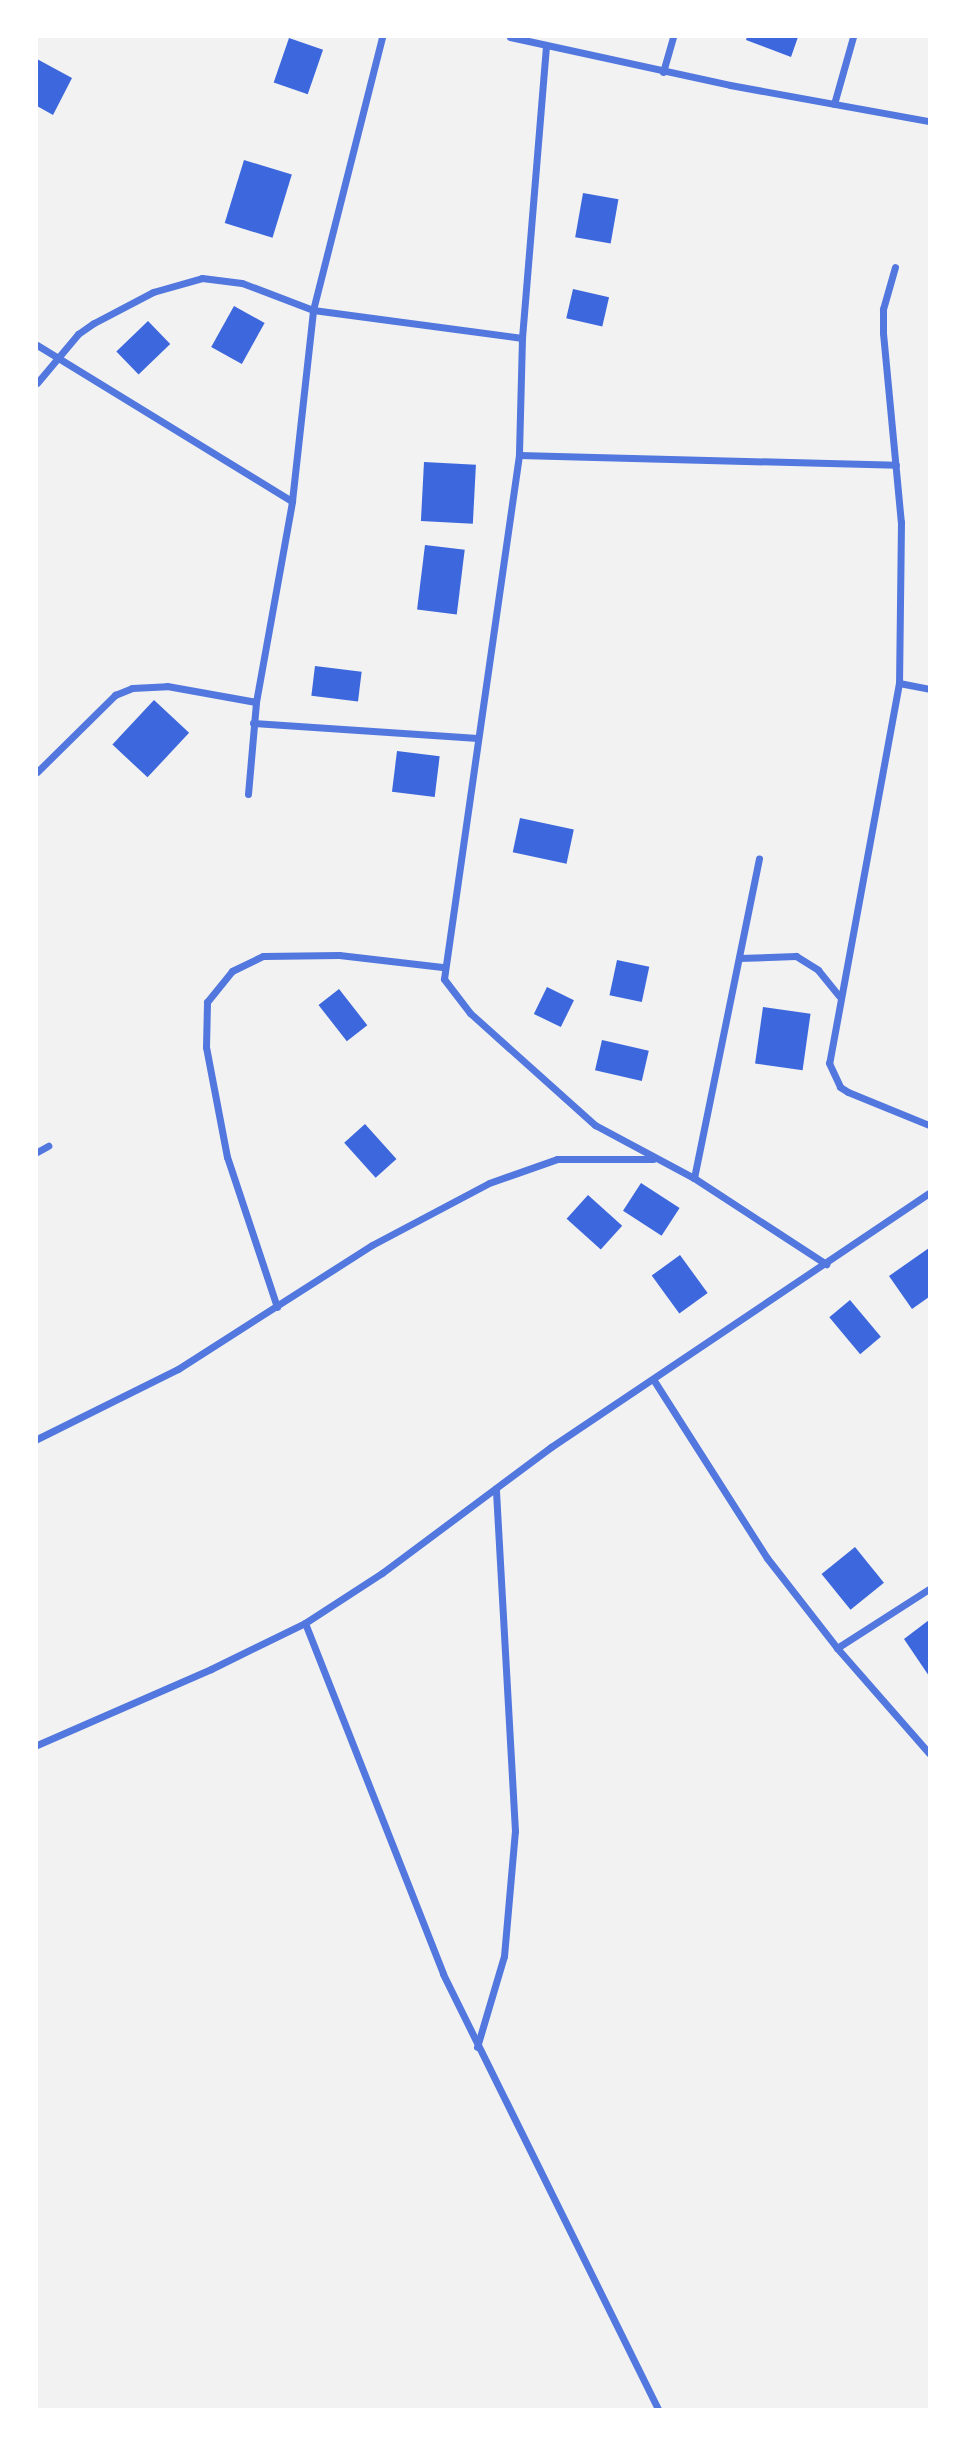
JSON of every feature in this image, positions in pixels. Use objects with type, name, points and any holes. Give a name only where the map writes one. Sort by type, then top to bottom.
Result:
[{"type":"street","points":[[248,794],[256,702],[292,501],[313,310],[382,37]]},
{"type":"street","points":[[510,37],[663,72],[929,121]]},
{"type":"street","points":[[663,72],[673,37]]},
{"type":"street","points":[[834,104],[853,37]]},
{"type":"street","points":[[546,46],[522,338],[519,455],[442,967],[456,998],[514,1055],[595,1125],[653,1159],[694,1178],[826,1264]]},
{"type":"street","points":[[895,267],[883,309],[883,333],[901,522],[899,683],[839,996],[829,1063],[841,1087],[929,1125]]},
{"type":"street","points":[[37,383],[56,357],[78,334],[114,311],[188,280],[242,284],[313,310],[522,338]]},
{"type":"street","points":[[37,345],[292,501]]},
{"type":"street","points":[[519,455],[896,466]]},
{"type":"street","points":[[899,683],[929,690]]},
{"type":"street","points":[[37,772],[115,695],[132,688],[167,686],[256,702]]},
{"type":"street","points":[[253,723],[478,738]]},
{"type":"street","points":[[694,1178],[759,859]]},
{"type":"street","points":[[277,1307],[227,1157],[206,1047],[207,1002],[232,971],[264,956],[339,956],[442,967]]},
{"type":"street","points":[[739,958],[796,956],[818,970],[839,996]]},
{"type":"street","points":[[37,1152],[48,1146]]},
{"type":"street","points":[[37,1438],[124,1399],[277,1307],[372,1245],[500,1178],[557,1159],[653,1159]]},
{"type":"street","points":[[37,1745],[211,1670],[304,1623],[382,1573],[653,1379],[929,1193]]},
{"type":"street","points":[[653,1379],[767,1558],[837,1648],[929,1753]]},
{"type":"street","points":[[476,2048],[504,1956],[515,1831],[496,1489]]},
{"type":"street","points":[[837,1648],[929,1589]]},
{"type":"street","points":[[304,1623],[415,1908],[476,2048],[658,2409]]},
{"type":"building","points":[[747,37],[798,37],[791,57],[746,40]]},
{"type":"building","points":[[289,38],[323,50],[308,94],[274,82]]},
{"type":"building","points":[[37,59],[72,78],[53,115],[37,106]]},
{"type":"building","points":[[244,160],[292,175],[273,238],[225,223]]},
{"type":"building","points":[[583,193],[618,199],[611,244],[575,237]]},
{"type":"building","points":[[573,289],[609,297],[602,327],[566,318]]},
{"type":"building","points":[[234,306],[265,323],[242,364],[211,347]]},
{"type":"building","points":[[148,321],[170,344],[139,375],[116,352]]},
{"type":"building","points":[[424,462],[476,465],[473,524],[421,521]]},
{"type":"building","points":[[425,545],[465,550],[457,614],[417,610]]},
{"type":"building","points":[[315,666],[362,672],[358,702],[311,696]]},
{"type":"building","points":[[154,700],[189,733],[148,777],[112,745]]},
{"type":"building","points":[[397,751],[440,756],[435,797],[392,792]]},
{"type":"building","points":[[520,818],[574,829],[567,864],[513,852]]},
{"type":"building","points":[[617,960],[649,967],[642,1002],[610,995]]},
{"type":"building","points":[[547,987],[574,1000],[561,1027],[534,1014]]},
{"type":"building","points":[[339,989],[367,1025],[347,1041],[319,1005]]},
{"type":"building","points":[[763,1007],[811,1014],[803,1070],[755,1063]]},
{"type":"building","points":[[602,1040],[649,1051],[642,1081],[595,1070]]},
{"type":"building","points":[[365,1124],[396,1159],[376,1178],[344,1143]]},
{"type":"building","points":[[641,1183],[680,1208],[662,1236],[623,1211]]},
{"type":"building","points":[[588,1195],[622,1226],[601,1250],[567,1219]]},
{"type":"building","points":[[929,1248],[929,1297],[912,1309],[889,1276]]},
{"type":"building","points":[[680,1255],[708,1293],[679,1314],[652,1276]]},
{"type":"building","points":[[850,1300],[881,1337],[860,1354],[829,1317]]},
{"type":"building","points":[[855,1547],[884,1583],[851,1610],[822,1574]]},
{"type":"building","points":[[929,1620],[929,1676],[904,1639]]}]
